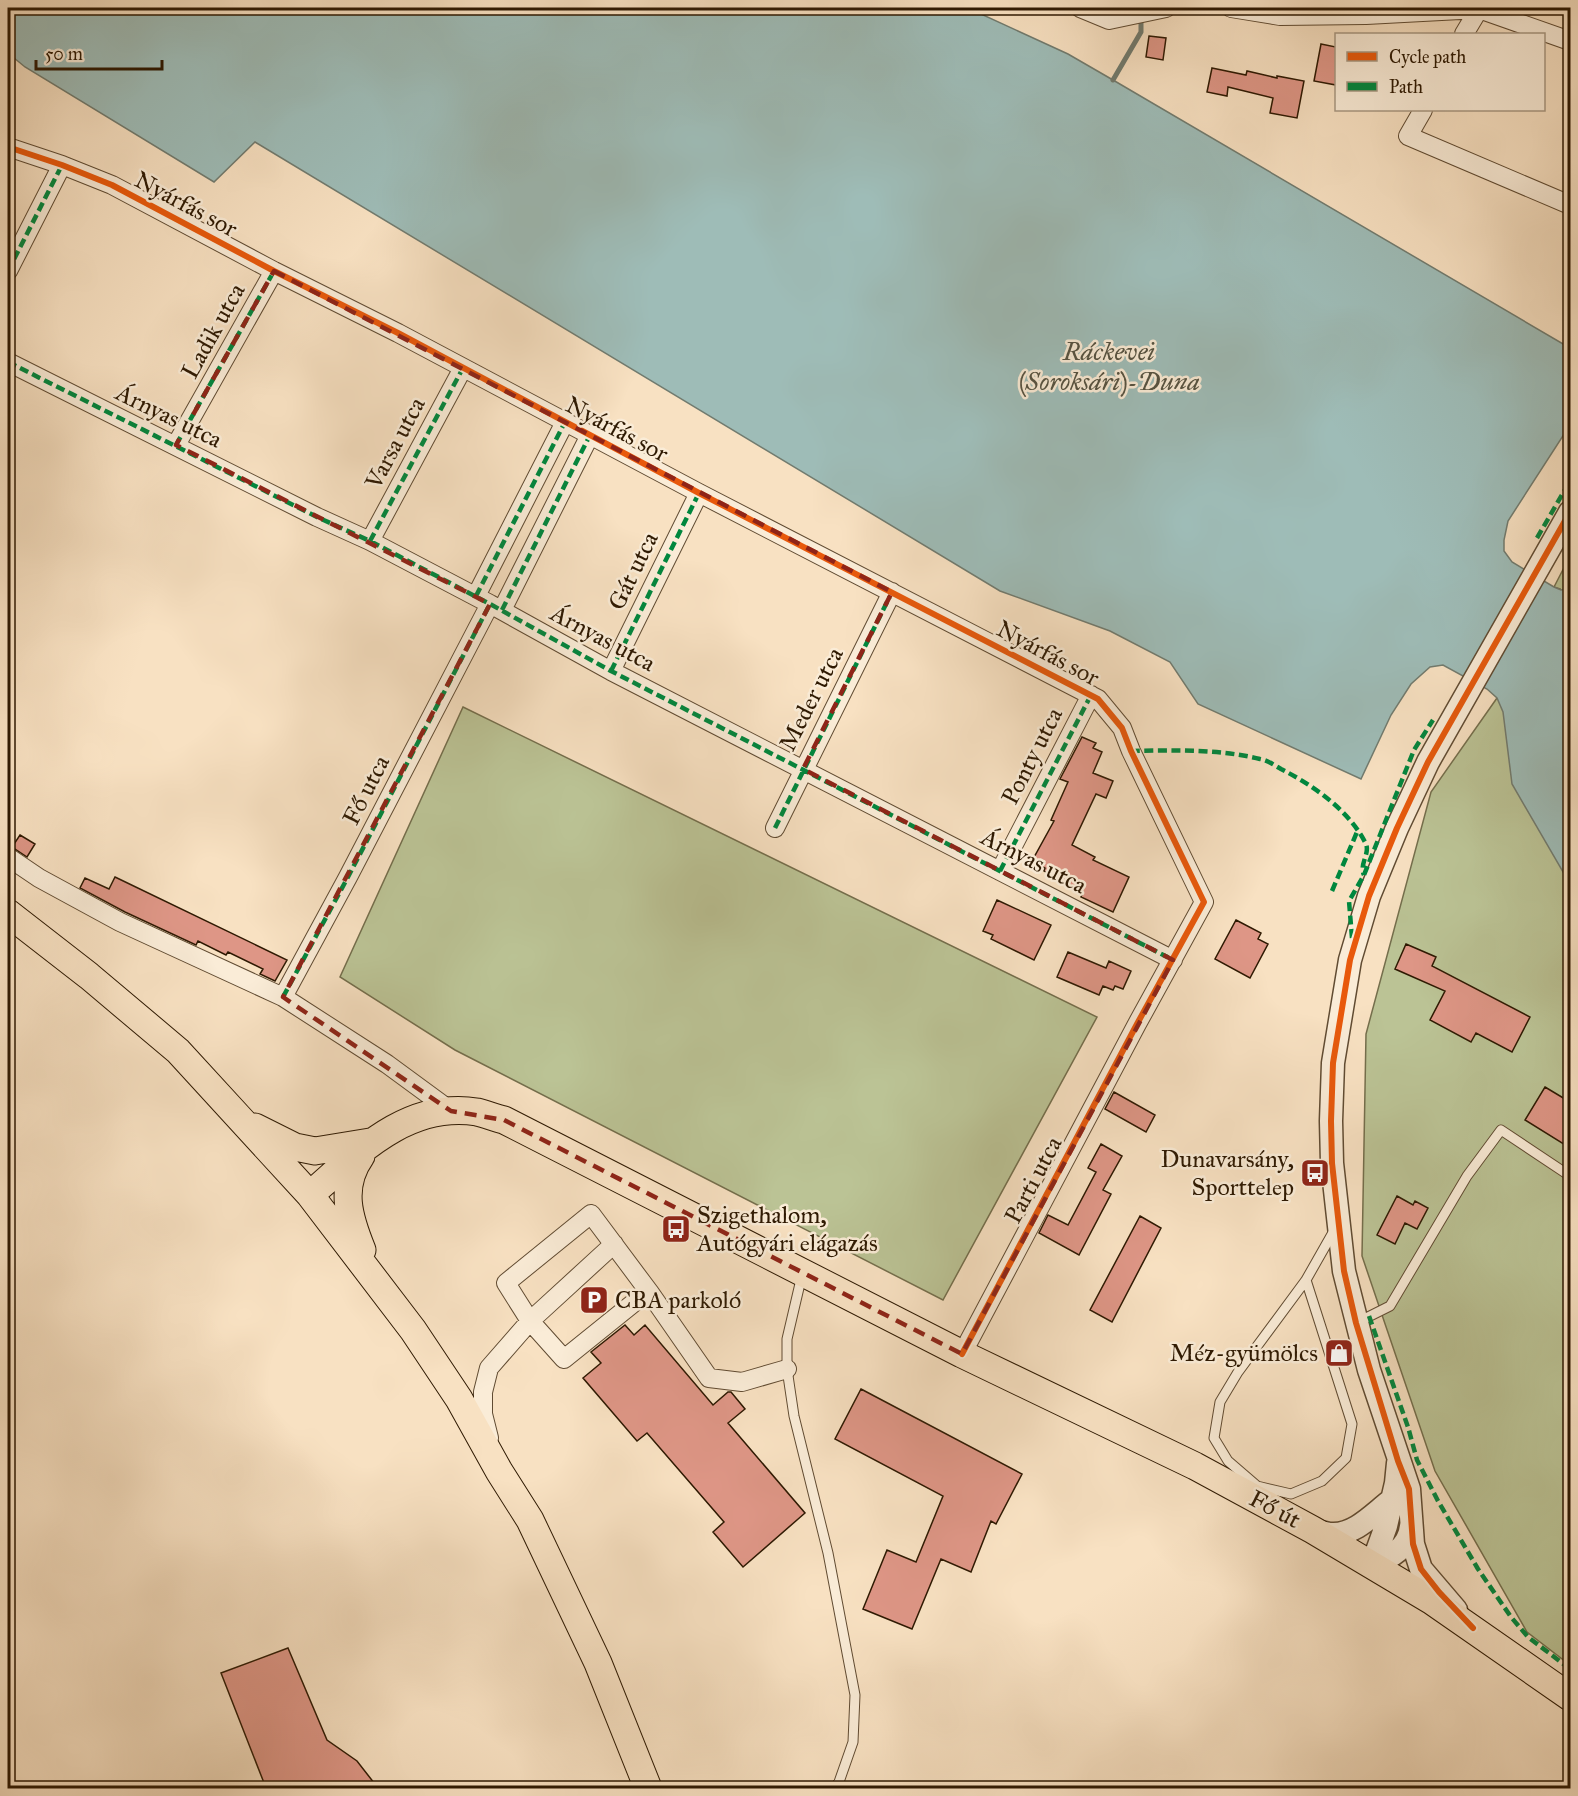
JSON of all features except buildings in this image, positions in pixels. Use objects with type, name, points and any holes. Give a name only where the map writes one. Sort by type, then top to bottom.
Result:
[{"type":"main road","points":[[8,913],[89,976],[178,1052],[310,1195],[413,1330],[459,1399],[499,1472],[530,1520],[581,1624],[648,1788]]},
{"type":"main road","name":"Fő út","points":[[310,1195],[371,1142],[393,1127],[412,1119],[451,1111],[477,1112],[504,1120],[962,1354],[1195,1466],[1372,1565],[1473,1628],[1570,1697]]},
{"type":"main road","points":[[241,1121],[295,1147],[315,1151],[371,1142]]},
{"type":"main road","points":[[371,1142],[352,1171],[347,1191],[352,1224],[374,1279]]},
{"type":"street","points":[[1080,8],[1108,20],[1160,9]]},
{"type":"street","points":[[1231,8],[1280,16],[1366,15],[1479,9],[1570,41]]},
{"type":"street","points":[[1465,33],[1479,9]]},
{"type":"street","points":[[1422,111],[1408,136],[1570,205]]},
{"type":"street","name":"Nyárfás sor","points":[[8,147],[62,165],[111,185],[1098,699],[1122,728],[1131,752],[1204,902],[1173,960]]},
{"type":"street","points":[[8,271],[62,165]]},
{"type":"street","name":"Ladik utca","points":[[176,445],[273,271]]},
{"type":"street","name":"Árnyas utca","points":[[8,362],[317,517],[370,541],[611,671],[1173,960]]},
{"type":"street","name":"Varsa utca","points":[[370,541],[463,368]]},
{"type":"street","name":"Fő utca","points":[[489,604],[565,422]]},
{"type":"street","name":"Fő utca","points":[[283,997],[348,877],[489,604],[590,435]]},
{"type":"street","name":"Gát utca","points":[[611,671],[699,493]]},
{"type":"street","points":[[1473,1628],[1421,1569],[1413,1545],[1409,1489],[1398,1461],[1356,1323],[1344,1271],[1337,1224],[1332,1163],[1333,1063],[1350,960],[1369,896],[1397,828],[1428,762],[1570,512]]},
{"type":"street","name":"Meder utca","points":[[775,828],[892,592]]},
{"type":"street","name":"Ponty utca","points":[[1000,871],[1091,695]]},
{"type":"street","points":[[8,857],[39,878],[120,922],[283,997],[387,1064],[451,1111]]},
{"type":"street","name":"Parti utca","points":[[962,1354],[1173,960]]},
{"type":"street","points":[[650,1293],[636,1301],[564,1359],[530,1321],[506,1282],[591,1214],[650,1293],[709,1378],[742,1382],[787,1369]]},
{"type":"street","points":[[499,1472],[483,1414],[483,1392],[489,1368],[530,1321],[614,1244]]},
{"type":"street","points":[[1372,1565],[1393,1499],[1398,1461]]},
{"type":"street","points":[[1313,1530],[1332,1534],[1349,1530],[1358,1526],[1393,1499]]},
{"type":"street","points":[[1372,1565],[1390,1558],[1404,1544],[1411,1532],[1412,1515]]},
{"type":"lane","points":[[1356,1323],[1390,1306],[1467,1176],[1501,1130],[1570,1176]]},
{"type":"lane","points":[[1306,1280],[1352,1424],[1346,1458],[1322,1481],[1291,1494],[1257,1486],[1228,1461],[1214,1438],[1220,1402],[1306,1280],[1337,1224]]},
{"type":"lane","points":[[803,1273],[787,1339],[787,1369],[795,1416],[828,1553],[855,1695],[854,1742],[839,1782],[834,1788]]},
{"type":"highlighted area","points":[[274,271],[892,592],[803,769],[1173,960],[962,1354],[504,1120],[451,1111],[283,997],[490,604],[176,445]]},
{"type":"green space","points":[[1570,556],[1570,1665],[1527,1632],[1435,1471],[1362,1256],[1366,1034],[1431,792],[1497,698],[1560,589],[1554,587]]},
{"type":"green space","points":[[463,707],[1097,1017],[943,1300],[455,1050],[340,977]]},
{"type":"water","name":"Ráckevei (Soroksári)-Duna","points":[[8,8],[968,8],[1068,54],[1570,348],[1570,425],[1508,521],[1504,551],[1512,562],[1554,587],[1561,590],[1570,588],[1570,884],[1512,784],[1503,712],[1497,698],[1487,689],[1443,665],[1430,667],[1411,684],[1391,715],[1361,779],[1198,704],[1170,662],[1110,631],[1000,591],[255,142],[214,182],[25,67],[8,53]]},
{"type":"waterway","points":[[1113,80],[1141,32],[1141,17]]},
{"type":"marked path","points":[[8,271],[62,165]]},
{"type":"marked path","points":[[176,445],[274,271]]},
{"type":"marked path","points":[[8,362],[317,517],[370,541],[611,671],[1173,960]]},
{"type":"marked path","points":[[370,541],[463,368]]},
{"type":"marked path","points":[[476,596],[565,422]]},
{"type":"marked path","points":[[502,610],[590,435]]},
{"type":"marked path","points":[[1537,538],[1570,481]]},
{"type":"marked path","points":[[611,671],[699,493]]},
{"type":"marked path","points":[[775,828],[892,592]]},
{"type":"marked path","points":[[283,997],[490,604]]},
{"type":"marked path","points":[[1000,871],[1091,695]]},
{"type":"marked path","points":[[1352,938],[1349,901],[1364,875],[1414,750],[1433,720]]},
{"type":"marked path","points":[[1131,751],[1212,752],[1245,756],[1270,763],[1318,791],[1350,820],[1366,844],[1364,875]]},
{"type":"marked path","points":[[1332,891],[1357,832]]},
{"type":"marked path","points":[[1369,1316],[1408,1427],[1417,1460],[1438,1501],[1478,1569],[1511,1617],[1528,1637],[1570,1669]]},
{"type":"cycle path","points":[[8,147],[112,185],[274,271],[398,333],[699,493],[1098,699],[1122,728],[1204,902],[962,1354]]},
{"type":"cycle path","points":[[1473,1628],[1421,1569],[1413,1544],[1409,1489],[1398,1461],[1356,1323],[1344,1271],[1332,1163],[1333,1063],[1350,960],[1369,896],[1397,828],[1428,762],[1570,512]]},
{"type":"place","name":"Dunavarsány, Sporttelep","points":[[1315,1173]]},
{"type":"place","name":"Szigethalom, Autógyári elágazás","points":[[676,1229]]},
{"type":"place","name":"CBA parkoló","points":[[594,1300]]},
{"type":"place","name":"Méz-gyümölcs","points":[[1339,1353]]}]
